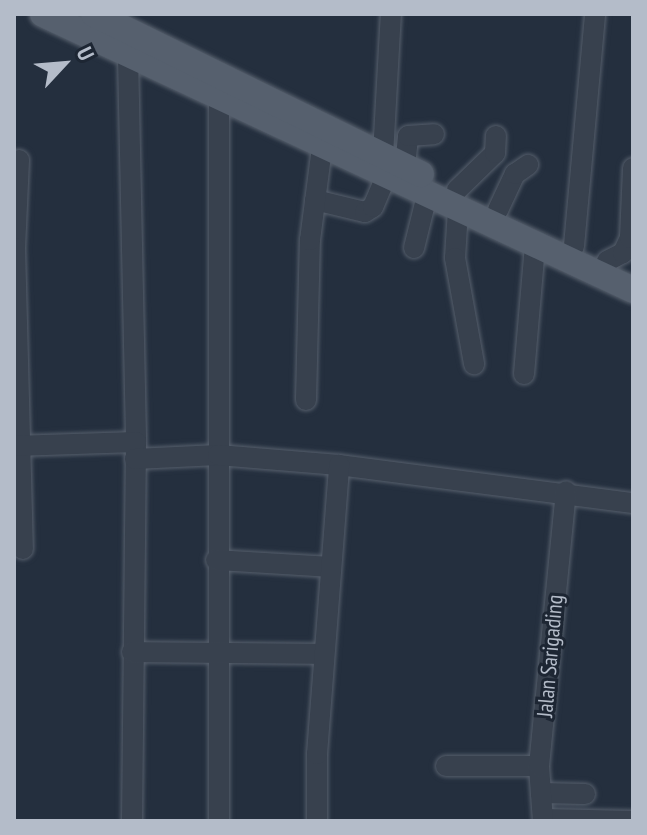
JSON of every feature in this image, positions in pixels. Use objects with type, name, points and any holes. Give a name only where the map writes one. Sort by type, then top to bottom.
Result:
[{"type":"main road","points":[[43,14],[128,56],[218,85],[458,200],[535,245],[633,290]]},
{"type":"main road","points":[[105,16],[322,147],[405,175]]},
{"type":"main road","points":[[458,200],[498,210],[633,272]]},
{"type":"street","points":[[391,14],[414,248]]},
{"type":"street","points":[[574,246],[595,14]]},
{"type":"street","points":[[128,56],[135,450],[132,821]]},
{"type":"street","points":[[218,85],[216,560],[219,821]]},
{"type":"street","points":[[315,200],[365,212],[405,175],[408,136],[434,134]]},
{"type":"street","points":[[474,364],[455,258],[458,200],[495,153],[496,136]]},
{"type":"street","points":[[306,400],[315,200],[322,147]]},
{"type":"street","points":[[19,160],[15,248],[17,446],[23,549]]},
{"type":"street","points":[[498,210],[515,174],[528,165]]},
{"type":"street","points":[[607,261],[627,246],[633,168]]},
{"type":"street","points":[[524,374],[535,245]]},
{"type":"street","points":[[17,446],[135,450],[339,465],[566,491],[633,503]]},
{"type":"street","points":[[317,821],[324,654],[339,465]]},
{"type":"street","name":"Jalan Sarigading","points":[[543,820],[539,766],[566,491]]},
{"type":"street","points":[[216,560],[330,567]]},
{"type":"street","points":[[132,652],[324,654]]},
{"type":"street","points":[[446,766],[539,766]]},
{"type":"street","points":[[541,793],[585,794]]},
{"type":"street","points":[[543,820],[633,821]]}]
